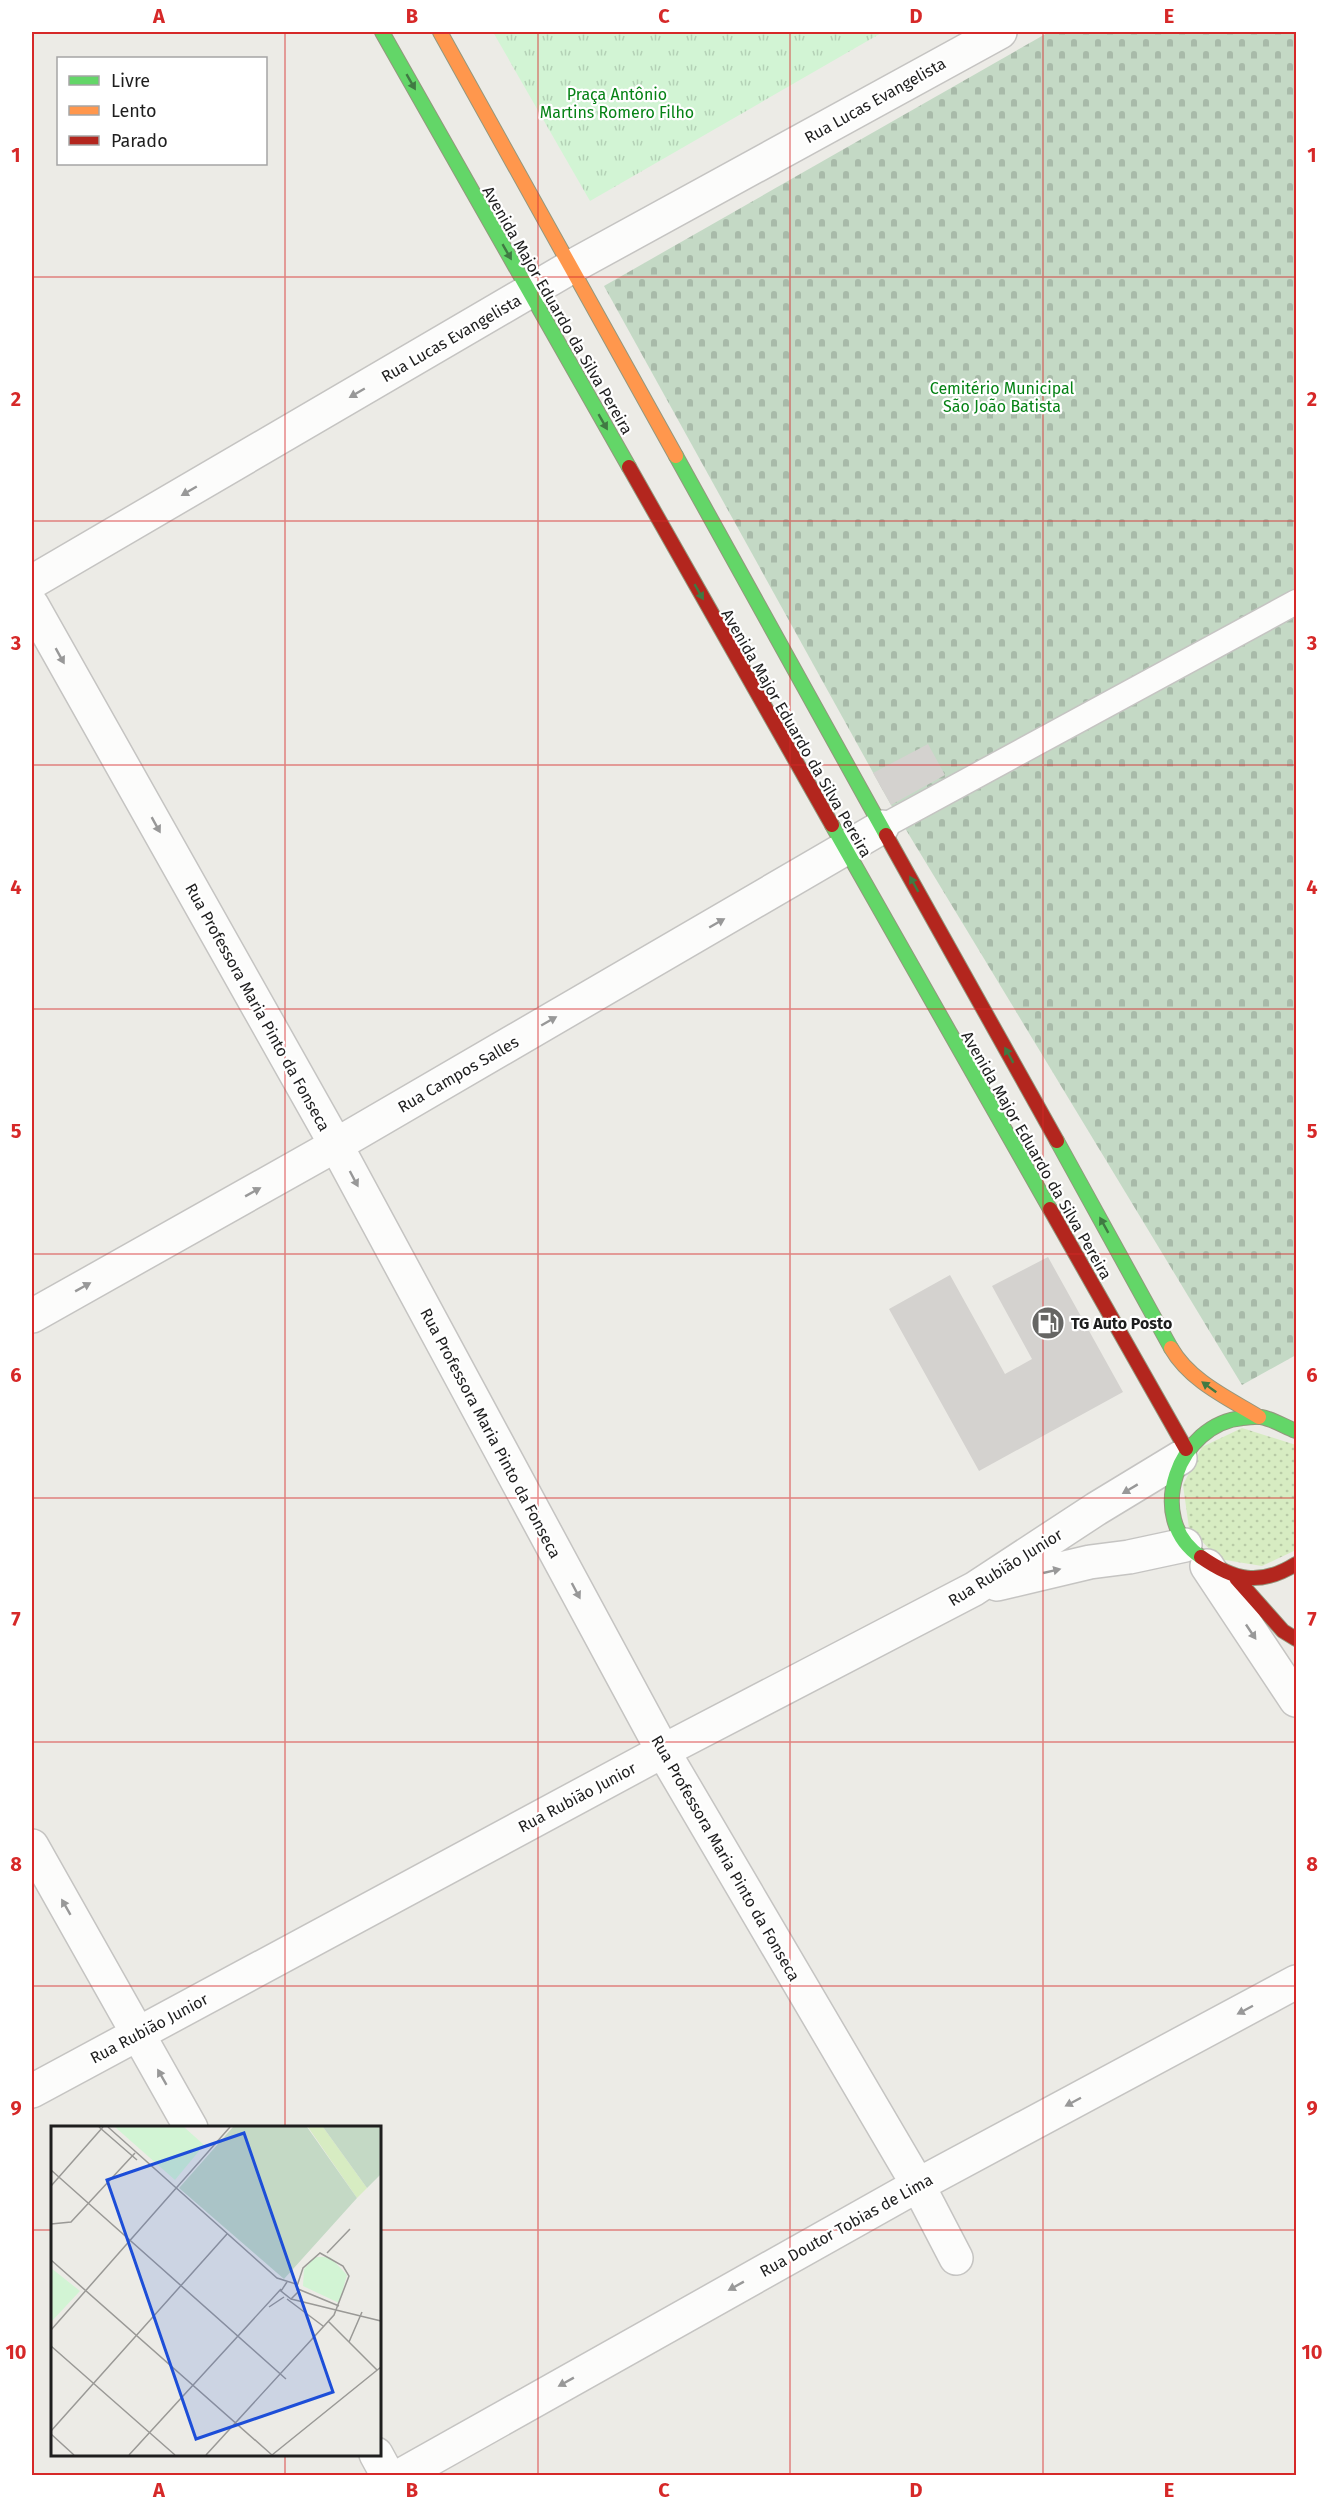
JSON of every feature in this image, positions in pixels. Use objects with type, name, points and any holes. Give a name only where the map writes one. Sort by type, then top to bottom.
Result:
[{"type":"main road","name":"Avenida Major Eduardo da Silva Pereira","points":[[382,32],[1183,1454]]},
{"type":"main road","name":"Avenida Major Eduardo da Silva Pereira","points":[[440,32],[1176,1356],[1205,1385],[1259,1417]]},
{"type":"main road","points":[[1296,1431],[1285,1424],[1259,1417],[1238,1418],[1219,1424],[1200,1434],[1183,1454],[1172,1479],[1170,1502],[1174,1525],[1209,1563],[1283,1631],[1296,1639]]},
{"type":"main road","points":[[1209,1563],[1262,1578],[1286,1571],[1296,1564]]},
{"type":"street","name":"Rua Lucas Evangelista","points":[[32,582],[571,267],[1000,32]]},
{"type":"street","name":"Rua Professora Maria Pinto da Fonseca","points":[[32,605],[336,1145],[663,1750],[918,2185],[956,2258]]},
{"type":"street","name":"Rua Campos Salles","points":[[32,1316],[336,1145],[882,827]]},
{"type":"street","name":"Rua Rubião Junior","points":[[32,2091],[663,1750],[975,1589],[1183,1454]]},
{"type":"street","points":[[975,1589],[1090,1562],[1129,1557],[1209,1563],[1296,1700]]},
{"type":"street","points":[[32,1846],[190,2126]]},
{"type":"street","name":"Rua Doutor Tobias de Lima","points":[[400,2475],[918,2185],[1296,1982]]},
{"type":"street","points":[[377,2456],[388,2475]]},
{"type":"lane","points":[[882,827],[1296,602]]},
{"type":"green space","name":"Praça Antônio Martins Romero Filho","points":[[493,32],[883,32],[590,201]]},
{"type":"green space","name":"Cemitério Municipal São João Batista","points":[[1049,32],[1296,32],[1296,1355],[1242,1385],[891,805],[604,286]]},
{"type":"green space","points":[[1242,1428],[1296,1445],[1296,1550],[1262,1566],[1219,1559],[1189,1528],[1183,1485],[1202,1447]]},
{"type":"building","points":[[928,744],[945,775],[891,805],[873,773]]},
{"type":"building","points":[[1048,1257],[1123,1392],[979,1471],[889,1309],[950,1275],[1005,1374],[1032,1359],[992,1286]]},
{"type":"traffic: fast","points":[[382,32],[629,467]]},
{"type":"traffic: fast","points":[[676,456],[886,835]]},
{"type":"traffic: fast","points":[[832,825],[1050,1209]]},
{"type":"traffic: fast","points":[[1057,1141],[1171,1348]]},
{"type":"traffic: fast","points":[[1201,1557],[1184,1540],[1174,1520],[1172,1497],[1176,1475],[1186,1454],[1201,1436],[1220,1424],[1243,1418],[1265,1418],[1296,1431]]},
{"type":"traffic: slow","points":[[440,32],[676,456]]},
{"type":"traffic: slow","points":[[1171,1348],[1188,1370],[1199,1379],[1259,1417]]},
{"type":"traffic: jam","points":[[629,467],[832,825]]},
{"type":"traffic: jam","points":[[886,835],[1057,1141]]},
{"type":"traffic: jam","points":[[1050,1209],[1186,1449]]},
{"type":"traffic: jam","points":[[1201,1557],[1225,1571],[1247,1578],[1270,1576],[1296,1564]]},
{"type":"traffic: jam","points":[[1236,1578],[1283,1631],[1296,1639]]},
{"type":"place","name":"TG Auto Posto","points":[[1048,1323]]}]
